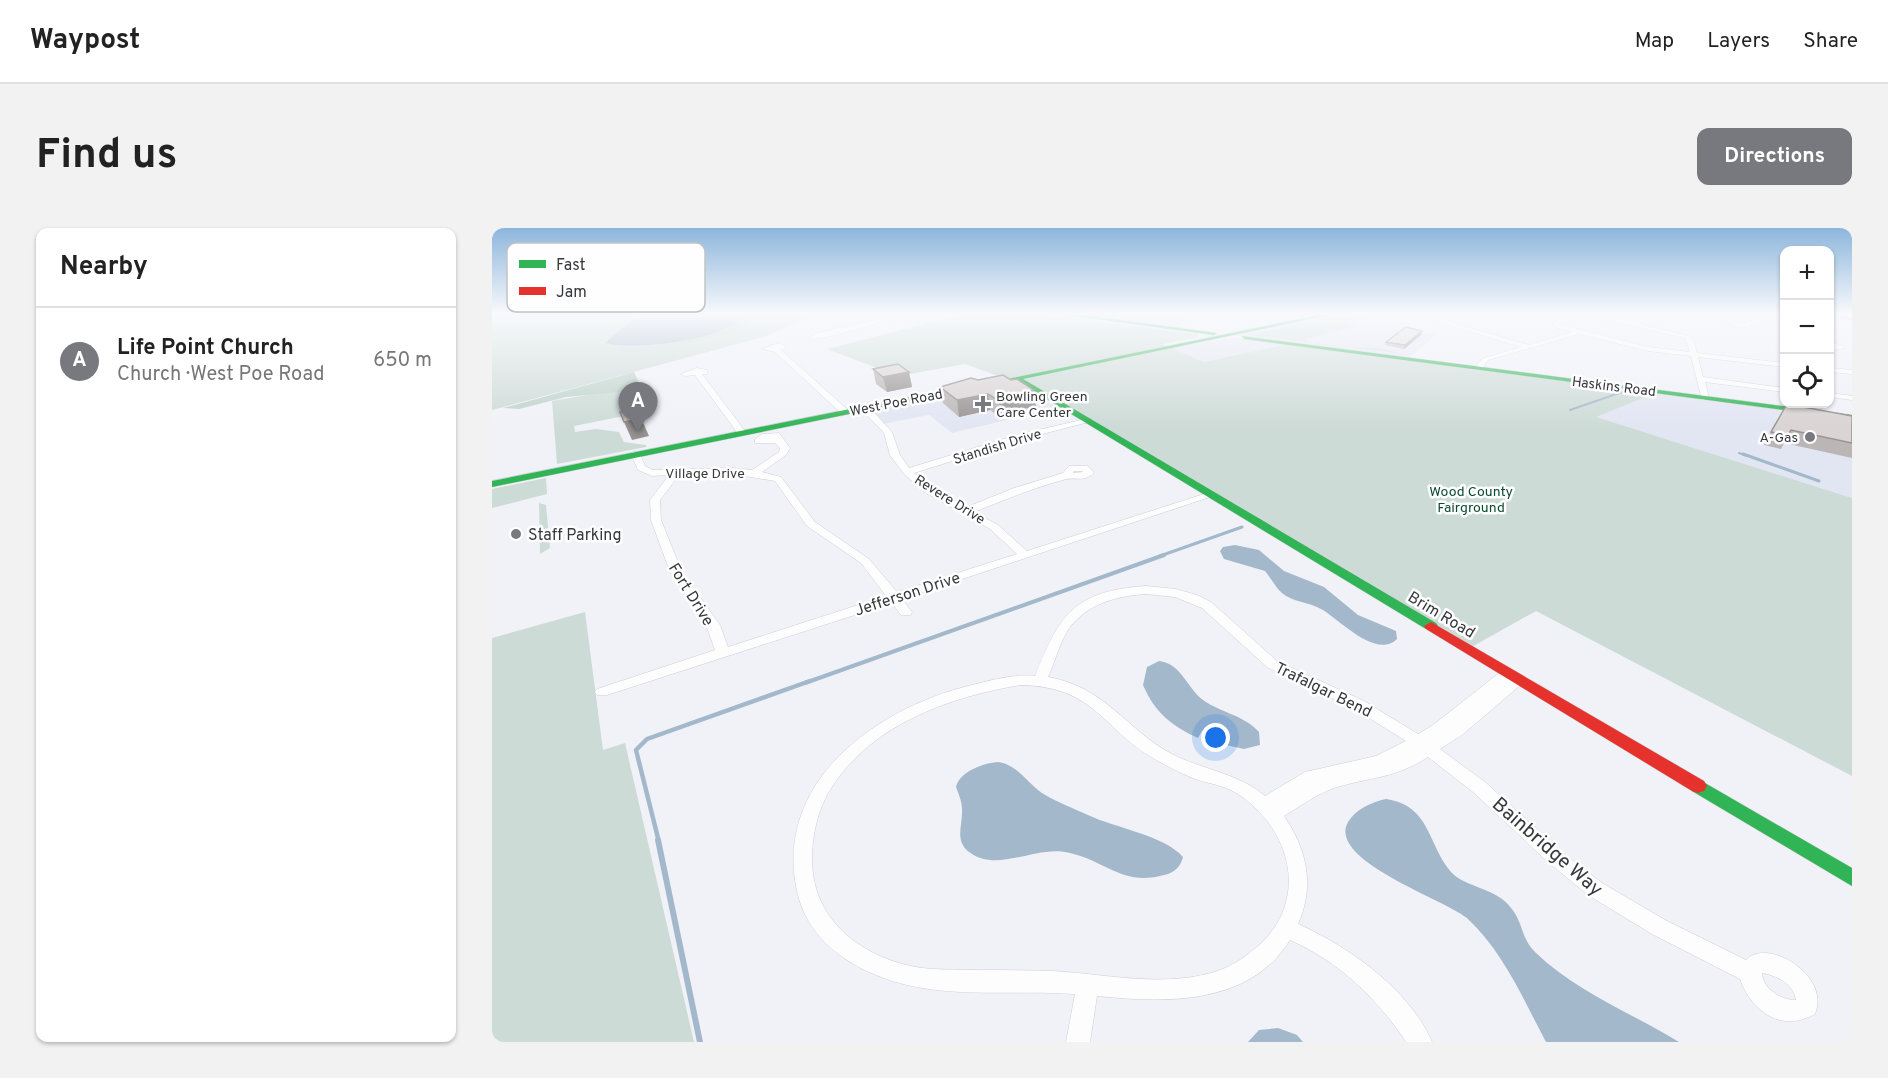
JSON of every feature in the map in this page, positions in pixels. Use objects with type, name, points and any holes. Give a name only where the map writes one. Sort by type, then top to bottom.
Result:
[{"type":"main road","points":[[995,382],[1149,351]]},
{"type":"main road","name":"Haskins Road","points":[[1351,351],[1852,417]]},
{"type":"main road","name":"Brim Road","points":[[1016,378],[1852,878]]},
{"type":"main road","name":"West Poe Road","points":[[492,484],[974,386]]},
{"type":"street","points":[[778,351],[845,412]]},
{"type":"street","points":[[1481,368],[1481,363],[1486,359],[1515,351]]},
{"type":"street","points":[[1668,351],[1780,364]]},
{"type":"street","points":[[1693,351],[1705,398]]},
{"type":"street","points":[[1834,370],[1852,372]]},
{"type":"street","points":[[698,374],[742,433]]},
{"type":"street","points":[[1700,379],[1780,389]]},
{"type":"street","points":[[1834,396],[1852,398]]},
{"type":"street","name":"Revere Drive","points":[[865,408],[888,432],[895,455],[907,472],[930,491],[994,527],[1025,555]]},
{"type":"street","name":"Standish Drive","points":[[907,472],[1020,437],[1086,420]]},
{"type":"street","points":[[754,473],[783,453],[785,448],[777,440]]},
{"type":"street","name":"Village Drive","points":[[636,454],[644,470],[676,473],[754,473],[781,482],[811,524],[865,561],[906,612]]},
{"type":"street","name":"Fort Drive","points":[[676,473],[655,500],[656,520],[676,572],[713,625],[723,652]]},
{"type":"street","points":[[967,511],[1018,490],[1068,475]]},
{"type":"street","name":"Jefferson Drive","points":[[602,692],[1211,495]]},
{"type":"street","name":"Trafalgar Bend","points":[[1040,680],[1058,637],[1064,627],[1082,609],[1100,599],[1122,592],[1146,590],[1174,592],[1196,598],[1214,608],[1249,647],[1274,665],[1364,707],[1424,746]]},
{"type":"street","points":[[1267,809],[1328,783],[1390,769],[1424,746],[1514,676]]},
{"type":"street","points":[[1040,680],[1083,693],[1100,705],[1137,741],[1167,759],[1246,790],[1267,809],[1287,836],[1297,865],[1297,897],[1286,928],[1269,950],[1254,964],[1232,978],[1206,987],[1181,991],[1088,984],[919,979],[895,972],[854,951],[823,926],[806,886],[801,852],[807,820],[825,785],[850,754],[882,729],[937,701],[989,684],[1040,680]]},
{"type":"street","name":"Bainbridge Way","points":[[1424,746],[1498,803],[1543,847],[1599,892],[1625,909],[1749,972]]},
{"type":"street","points":[[1286,928],[1314,940],[1367,975],[1389,999],[1420,1042]]},
{"type":"street","points":[[1078,1042],[1088,984]]},
{"type":"shaded area","points":[[1179,351],[1254,351],[1204,362]]},
{"type":"shaded area","points":[[1355,351],[1417,351],[1409,358]]},
{"type":"shaded area","points":[[1013,381],[1057,408],[952,433],[929,415],[878,425],[862,410]]},
{"type":"shaded area","points":[[1655,393],[1852,419],[1852,498],[1595,417]]},
{"type":"green space","points":[[492,351],[711,351],[492,410]]},
{"type":"green space","name":"Wood County Fairground","points":[[832,351],[1179,351],[1204,362],[1255,351],[1339,351],[1655,393],[1596,417],[1852,498],[1852,776],[1536,611],[1468,649],[1016,378],[1004,378],[965,364],[898,376]]},
{"type":"green space","points":[[634,372],[638,381],[634,387],[618,392],[566,397],[519,409],[503,408]]},
{"type":"green space","points":[[634,387],[648,395],[654,410],[574,426],[575,432],[596,429],[619,432],[624,442],[646,445],[646,447],[557,464],[552,401]]},
{"type":"green space","points":[[546,478],[547,494],[492,508],[492,489]]},
{"type":"green space","points":[[539,503],[546,505],[550,548],[540,554]]},
{"type":"green space","points":[[585,612],[603,750],[625,743],[694,1042],[492,1042],[492,638]]},
{"type":"water","points":[[1235,545],[1259,550],[1284,571],[1324,587],[1358,615],[1396,631],[1397,639],[1388,644],[1368,641],[1321,609],[1286,596],[1265,571],[1224,559],[1220,551],[1223,547]]},
{"type":"water","points":[[1159,661],[1179,671],[1203,700],[1253,726],[1259,732],[1260,745],[1244,749],[1208,741],[1213,739],[1209,731],[1202,731],[1198,738],[1165,718],[1143,685],[1147,667]]},
{"type":"water","points":[[998,762],[1011,767],[1036,789],[1059,802],[1099,820],[1152,837],[1175,849],[1183,857],[1180,865],[1172,872],[1147,878],[1124,875],[1082,857],[1057,851],[1005,860],[980,858],[969,852],[960,837],[962,806],[956,787],[958,781],[967,772]]},
{"type":"water","points":[[1386,799],[1401,803],[1421,818],[1445,863],[1457,878],[1497,895],[1509,906],[1518,919],[1530,946],[1551,966],[1586,990],[1679,1042],[1546,1042],[1502,962],[1481,932],[1468,919],[1371,865],[1355,851],[1346,837],[1348,822],[1355,813]]},
{"type":"water","points":[[1278,1028],[1297,1035],[1303,1042],[1248,1042],[1259,1030]]},
{"type":"building","points":[[898,364],[909,372],[883,377],[873,369]]},
{"type":"building","points":[[1003,375],[1011,380],[1017,379],[1034,390],[1010,395],[1015,398],[999,401],[988,394],[957,400],[940,387],[971,378],[978,380]]},
{"type":"building","points":[[1785,408],[1809,408],[1852,416],[1852,443],[1791,430],[1788,435],[1771,432]]},
{"type":"building","points":[[637,409],[641,419],[624,422],[620,412]]},
{"type":"waterway","points":[[1570,410],[1625,391]]},
{"type":"waterway","points":[[1739,453],[1747,456]]},
{"type":"waterway","points":[[1743,454],[1819,481]]},
{"type":"waterway","points":[[1160,556],[1242,527]]},
{"type":"waterway","points":[[805,683],[1164,555]]},
{"type":"waterway","points":[[659,842],[636,750],[647,739],[810,681]]},
{"type":"waterway","points":[[658,840],[700,1042]]},
{"type":"traffic: fast","points":[[1011,379],[1149,351]]},
{"type":"traffic: fast","points":[[1350,351],[1852,417]]},
{"type":"traffic: fast","points":[[1016,378],[1431,626]]},
{"type":"traffic: fast","points":[[492,484],[964,388]]},
{"type":"traffic: fast","points":[[1698,786],[1852,878]]},
{"type":"traffic: jam","points":[[1431,626],[1698,786]]},
{"type":"place","name":"Bowling Green Care Center","points":[[983,404]]},
{"type":"place","name":"Life Point Church","points":[[638,432]]},
{"type":"place","name":"A-Gas","points":[[1810,437]]},
{"type":"place","name":"Staff Parking","points":[[516,534]]}]
